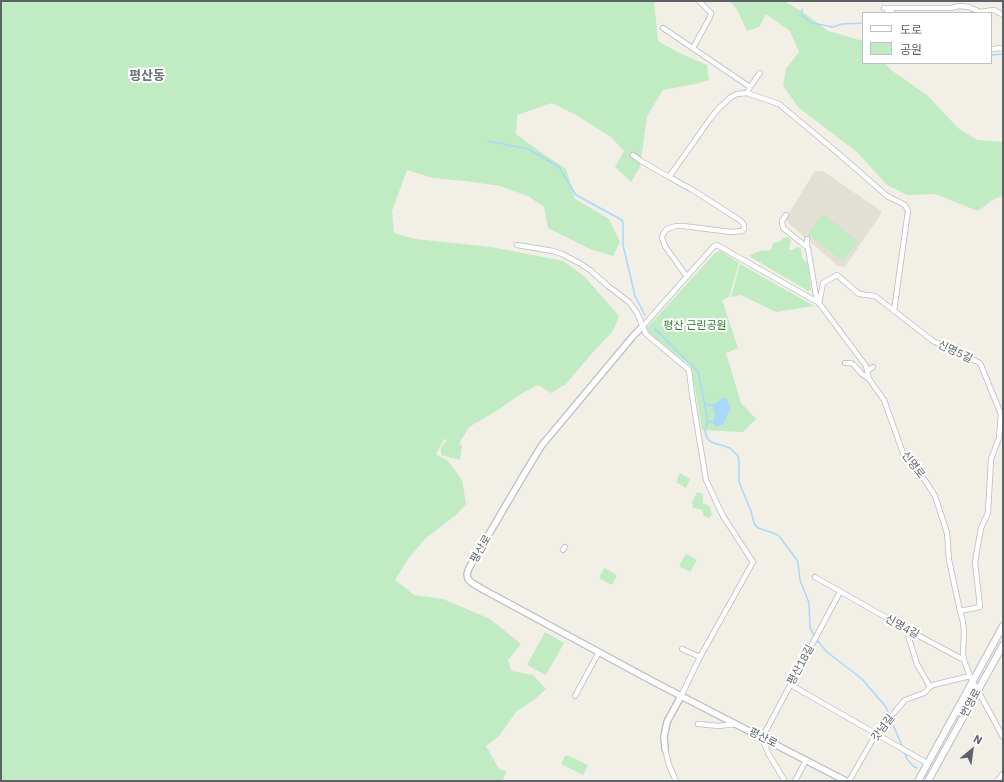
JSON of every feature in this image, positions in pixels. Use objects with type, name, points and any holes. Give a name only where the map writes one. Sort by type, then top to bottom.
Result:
[{"type":"main road","points":[[918,781],[972,679],[986,658],[1003,626]]},
{"type":"main road","name":"번영로","points":[[928,781],[1003,645]]},
{"type":"main road","points":[[986,658],[985,660],[988,663],[993,663]]},
{"type":"street","points":[[693,48],[711,13],[699,1]]},
{"type":"street","points":[[891,12],[886,9],[951,8],[959,6],[969,7],[980,12],[994,10],[1003,15]]},
{"type":"street","points":[[664,28],[750,87]]},
{"type":"street","points":[[992,49],[1003,48]]},
{"type":"street","points":[[747,93],[760,73]]},
{"type":"street","points":[[670,177],[710,119],[731,97],[738,94],[747,93],[779,104],[887,196],[905,205],[908,211],[894,310]]},
{"type":"street","points":[[633,155],[691,189],[741,221],[744,225],[744,229],[742,231],[731,232],[683,226],[676,226],[667,229],[662,238],[665,246],[687,278]]},
{"type":"street","points":[[786,215],[782,221],[783,228],[807,246]]},
{"type":"street","name":"신명로","points":[[807,239],[816,296],[819,303],[866,366],[869,379],[884,400],[903,454],[924,479],[937,500],[947,533],[949,560],[963,622],[964,633],[962,654],[972,679],[1003,737]]},
{"type":"street","points":[[518,245],[562,254],[590,270],[629,302],[637,313],[646,334],[689,370],[706,480],[723,516],[753,562],[700,657],[667,722],[664,737],[665,749],[669,765],[676,781]]},
{"type":"street","points":[[643,326],[714,246],[717,245],[819,303]]},
{"type":"street","name":"신명5길","points":[[819,303],[823,283],[837,275],[860,294],[875,296],[932,341],[980,363],[1001,414],[999,438],[991,460],[988,512],[981,528],[975,562],[980,607],[960,611]]},
{"type":"street","name":"평산로","points":[[643,326],[542,445],[469,568],[467,574],[468,579],[478,586],[681,696],[846,781]]},
{"type":"street","points":[[845,363],[854,365],[869,379]]},
{"type":"street","points":[[867,371],[873,367]]},
{"type":"street","name":"신명4길","points":[[815,578],[964,660]]},
{"type":"street","name":"평산18길","points":[[762,738],[840,592]]},
{"type":"street","points":[[906,629],[917,664],[930,687]]},
{"type":"street","points":[[682,649],[700,657]]},
{"type":"street","points":[[575,696],[599,652]]},
{"type":"street","name":"갓넘길","points":[[849,781],[876,734],[905,700],[924,693],[933,685],[972,679]]},
{"type":"street","points":[[791,685],[928,763]]},
{"type":"street","points":[[698,724],[719,726],[736,724]]},
{"type":"street","points":[[762,738],[768,753],[785,781]]},
{"type":"street","points":[[795,781],[806,760]]},
{"type":"street","points":[[996,781],[1003,774]]},
{"type":"shaded area","points":[[815,171],[823,171],[881,211],[881,214],[844,267],[838,266],[788,223],[786,218]]},
{"type":"green space","points":[[1,1],[654,1],[658,41],[677,52],[707,65],[709,80],[663,90],[647,116],[640,167],[631,182],[615,167],[624,151],[611,137],[576,115],[552,103],[517,115],[516,134],[566,169],[575,199],[609,219],[620,242],[613,256],[590,249],[548,228],[544,207],[528,196],[500,186],[433,178],[407,170],[392,211],[394,233],[415,239],[491,247],[563,261],[585,277],[619,316],[613,331],[566,384],[551,393],[538,385],[519,395],[501,408],[469,427],[459,444],[462,446],[460,460],[441,455],[441,448],[447,440],[444,439],[436,454],[448,461],[462,480],[466,504],[457,514],[426,538],[408,559],[395,580],[414,595],[443,599],[490,619],[521,644],[508,660],[511,671],[533,675],[546,689],[516,712],[499,736],[486,746],[499,769],[507,771],[502,781],[1,781]]},
{"type":"green space","points":[[729,1],[787,1],[787,3],[801,11],[828,31],[862,41],[862,64],[886,64],[891,70],[927,95],[958,128],[977,140],[1003,142],[1003,196],[994,199],[978,211],[935,194],[907,195],[887,185],[857,152],[799,108],[783,86],[786,69],[799,52],[790,31],[766,14],[759,27],[747,31],[737,9]]},
{"type":"green space","points":[[823,214],[858,241],[843,261],[808,234]]},
{"type":"green space","points":[[788,237],[791,240],[789,249],[792,250],[797,247],[801,248],[802,258],[808,264],[811,290],[808,291],[749,256],[759,251],[771,250],[773,243],[779,242],[783,238]]},
{"type":"green space","name":"평산 근린공원","points":[[721,251],[739,263],[729,297],[722,300],[738,348],[726,353],[741,403],[756,419],[743,432],[702,430],[691,366],[648,333],[647,328],[716,252]]},
{"type":"green space","points":[[740,264],[814,306],[776,312],[741,295],[731,297]]},
{"type":"green space","points":[[680,473],[690,479],[686,488],[676,482]]},
{"type":"green space","points":[[697,492],[703,494],[703,503],[710,507],[712,515],[709,518],[704,516],[702,510],[693,508],[692,502]]},
{"type":"green space","points":[[686,554],[697,560],[690,572],[679,566]]},
{"type":"green space","points":[[604,568],[617,575],[612,585],[599,578]]},
{"type":"green space","points":[[545,632],[564,643],[546,675],[527,665]]},
{"type":"green space","points":[[565,756],[569,756],[588,765],[583,775],[561,764]]},
{"type":"water","points":[[722,398],[727,399],[731,407],[724,423],[716,426],[713,424],[715,412],[713,406]]},
{"type":"waterway","points":[[802,9],[802,16],[812,23],[833,27],[842,24],[862,23]]},
{"type":"waterway","points":[[992,55],[1003,54]]},
{"type":"waterway","points":[[488,141],[528,149],[559,167],[576,195],[622,220],[623,245],[635,296],[645,315]]},
{"type":"waterway","points":[[654,328],[698,372],[707,416],[705,431],[707,438],[711,442],[730,448],[738,456],[739,482],[751,511],[754,523],[758,528],[779,536],[797,560],[800,580],[809,603],[810,627],[814,636]]},
{"type":"waterway","points":[[704,403],[713,406]]},
{"type":"waterway","points":[[707,422],[713,421]]},
{"type":"waterway","points":[[816,639],[827,652],[862,679],[886,707],[889,716]]},
{"type":"waterway","points":[[891,720],[902,746]]},
{"type":"waterway","points":[[904,751],[907,759],[917,768]]},
{"type":"district","name":"평산동","points":[[147,76]]}]
